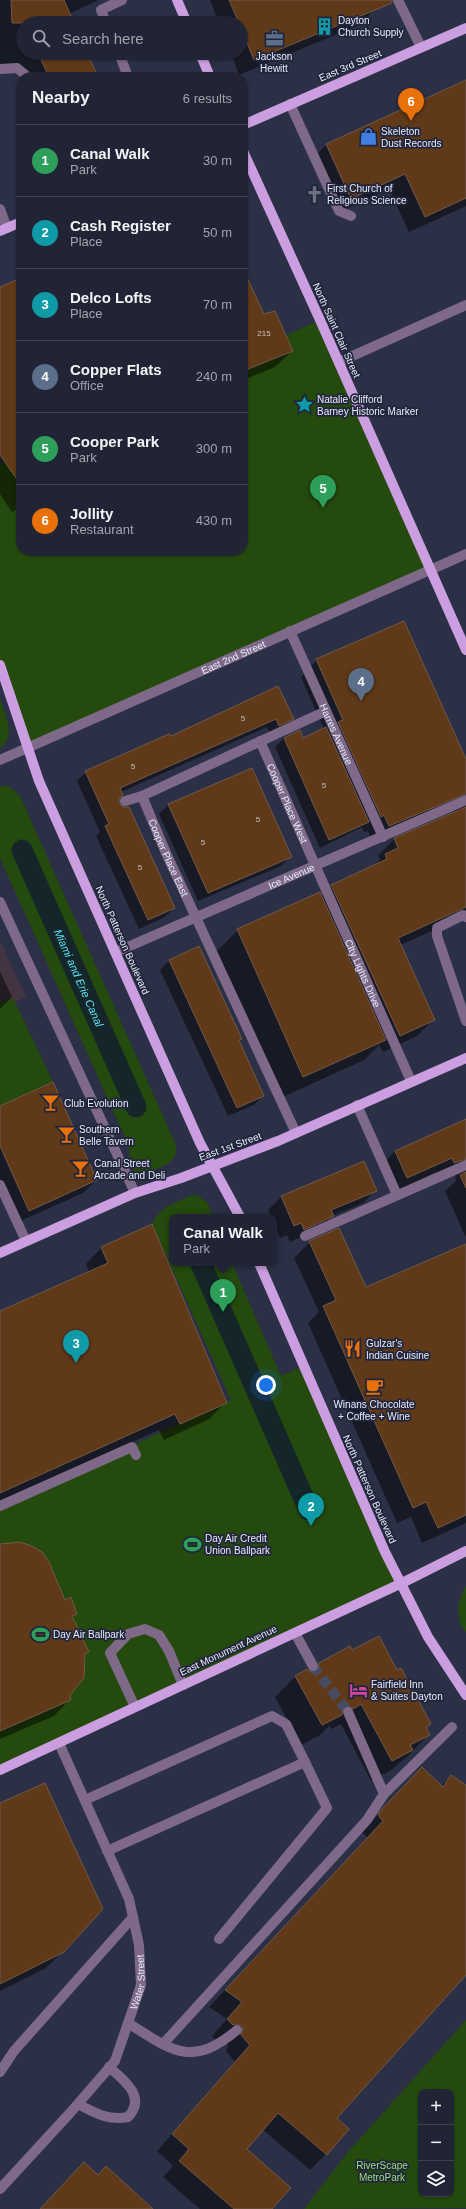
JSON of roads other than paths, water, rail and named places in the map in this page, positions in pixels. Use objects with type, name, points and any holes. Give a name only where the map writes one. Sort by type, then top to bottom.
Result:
[{"type":"main road","points":[[176,0],[184,16]]},
{"type":"main road","name":"East 3rd Street","points":[[248,123],[466,28]]},
{"type":"main road","points":[[203,60],[208,72]]},
{"type":"main road","name":"North Saint Clair Street","points":[[248,163],[339,362],[466,650]]},
{"type":"main road","points":[[4,229],[16,224]]},
{"type":"main road","name":"North Patterson Boulevard","points":[[0,666],[38,781],[212,1165],[233,1201],[239,1214]]},
{"type":"main road","name":"East 1st Street","points":[[0,1253],[135,1193],[181,1178],[296,1133],[466,1058]]},
{"type":"main road","name":"North Patterson Boulevard","points":[[260,1266],[385,1552],[428,1637],[466,1695]]},
{"type":"main road","name":"East Monument Avenue","points":[[0,1770],[402,1583],[466,1551]]},
{"type":"street","points":[[103,16],[101,10],[122,0]]},
{"type":"street","points":[[398,0],[421,48]]},
{"type":"street","points":[[121,60],[126,72]]},
{"type":"street","points":[[0,69],[17,68],[22,72]]},
{"type":"street","points":[[290,104],[339,211],[351,216]]},
{"type":"street","points":[[0,209],[4,229]]},
{"type":"street","points":[[339,362],[466,305]]},
{"type":"street","name":"East 2nd Street","points":[[0,760],[26,747],[466,554]]},
{"type":"street","name":"Harres Avenue","points":[[290,631],[383,836]]},
{"type":"street","points":[[125,801],[142,796],[326,711]]},
{"type":"street","name":"Cooper Place West","points":[[260,741],[316,865]]},
{"type":"street","name":"Cooper Place East","points":[[142,796],[196,918],[296,1133]]},
{"type":"street","name":"Ice Avenue","points":[[116,952],[466,800]]},
{"type":"street","name":"CIty Lights Drive","points":[[316,865],[411,1081]]},
{"type":"street","points":[[0,902],[135,1193]]},
{"type":"street","points":[[466,917],[463,916],[437,928],[436,936],[466,1021]]},
{"type":"street","points":[[357,1105],[397,1195]]},
{"type":"street","points":[[305,1236],[466,1165]]},
{"type":"street","points":[[0,1185],[26,1241]]},
{"type":"street","points":[[0,1506],[132,1446],[136,1455]]},
{"type":"street","points":[[135,1707],[110,1653],[128,1634],[145,1629],[159,1635],[169,1651],[183,1685]]},
{"type":"street","points":[[295,1633],[313,1666]]},
{"type":"street","points":[[348,1712],[384,1794]]},
{"type":"street","points":[[84,1800],[272,1716],[286,1724],[327,1808],[219,1939]]},
{"type":"street","points":[[163,2044],[367,1820],[384,1794],[452,1727]]},
{"type":"street","name":"Water Street","points":[[0,2189],[78,2104],[114,2061],[141,1986],[139,1945],[129,1899],[59,1743]]},
{"type":"street","points":[[108,1852],[305,1762]]},
{"type":"street","points":[[0,2072],[14,2051],[133,1917]]},
{"type":"street","points":[[128,2023],[172,2049],[188,2053],[206,2050],[221,2042],[237,2030]]},
{"type":"street","points":[[78,2104],[98,2115],[110,2118],[128,2117],[134,2111],[135,2096],[132,2088],[109,2067]]},
{"type":"waterway","name":"Miami and Erie Canal","points":[[22,850],[136,1107]]},
{"type":"waterway","points":[[202,1266],[309,1510]]},
{"type":"tunnel","points":[[313,1666],[348,1712]]},
{"type":"place","name":"Dayton Church Supply","points":[[325,26]]},
{"type":"place","name":"Jackson Hewitt","points":[[274,39]]},
{"type":"place","name":"Jollity","points":[[411,121]]},
{"type":"place","name":"Skeleton Dust Records","points":[[368,137]]},
{"type":"place","name":"First Church of Religious Science","points":[[314,194]]},
{"type":"place","name":"Natalie Clifford Barney Historic Marker","points":[[304,405]]},
{"type":"place","name":"Cooper Park","points":[[323,508]]},
{"type":"place","name":"Copper Flats","points":[[361,701]]},
{"type":"place","name":"Club Evolution","points":[[51,1103]]},
{"type":"place","name":"Southern Belle Tavern","points":[[66,1135]]},
{"type":"place","name":"Canal Street Arcade and Deli","points":[[81,1169]]},
{"type":"place","name":"Canal Walk","points":[[223,1312]]},
{"type":"place","name":"Gulzar's Indian Cuisine","points":[[353,1349]]},
{"type":"place","name":"Delco Lofts","points":[[76,1363]]},
{"type":"place","name":"Winans Chocolate + Coffee + Wine","points":[[374,1387]]},
{"type":"place","name":"Cash Register","points":[[311,1526]]},
{"type":"place","name":"Day Air Credit Union Ballpark","points":[[192,1544]]},
{"type":"place","name":"Day Air Ballpark","points":[[40,1634]]},
{"type":"place","name":"Fairfield Inn & Suites Dayton","points":[[358,1690]]},
{"type":"park label","name":"RiverScape MetroPark","points":[[382,2170]]}]
